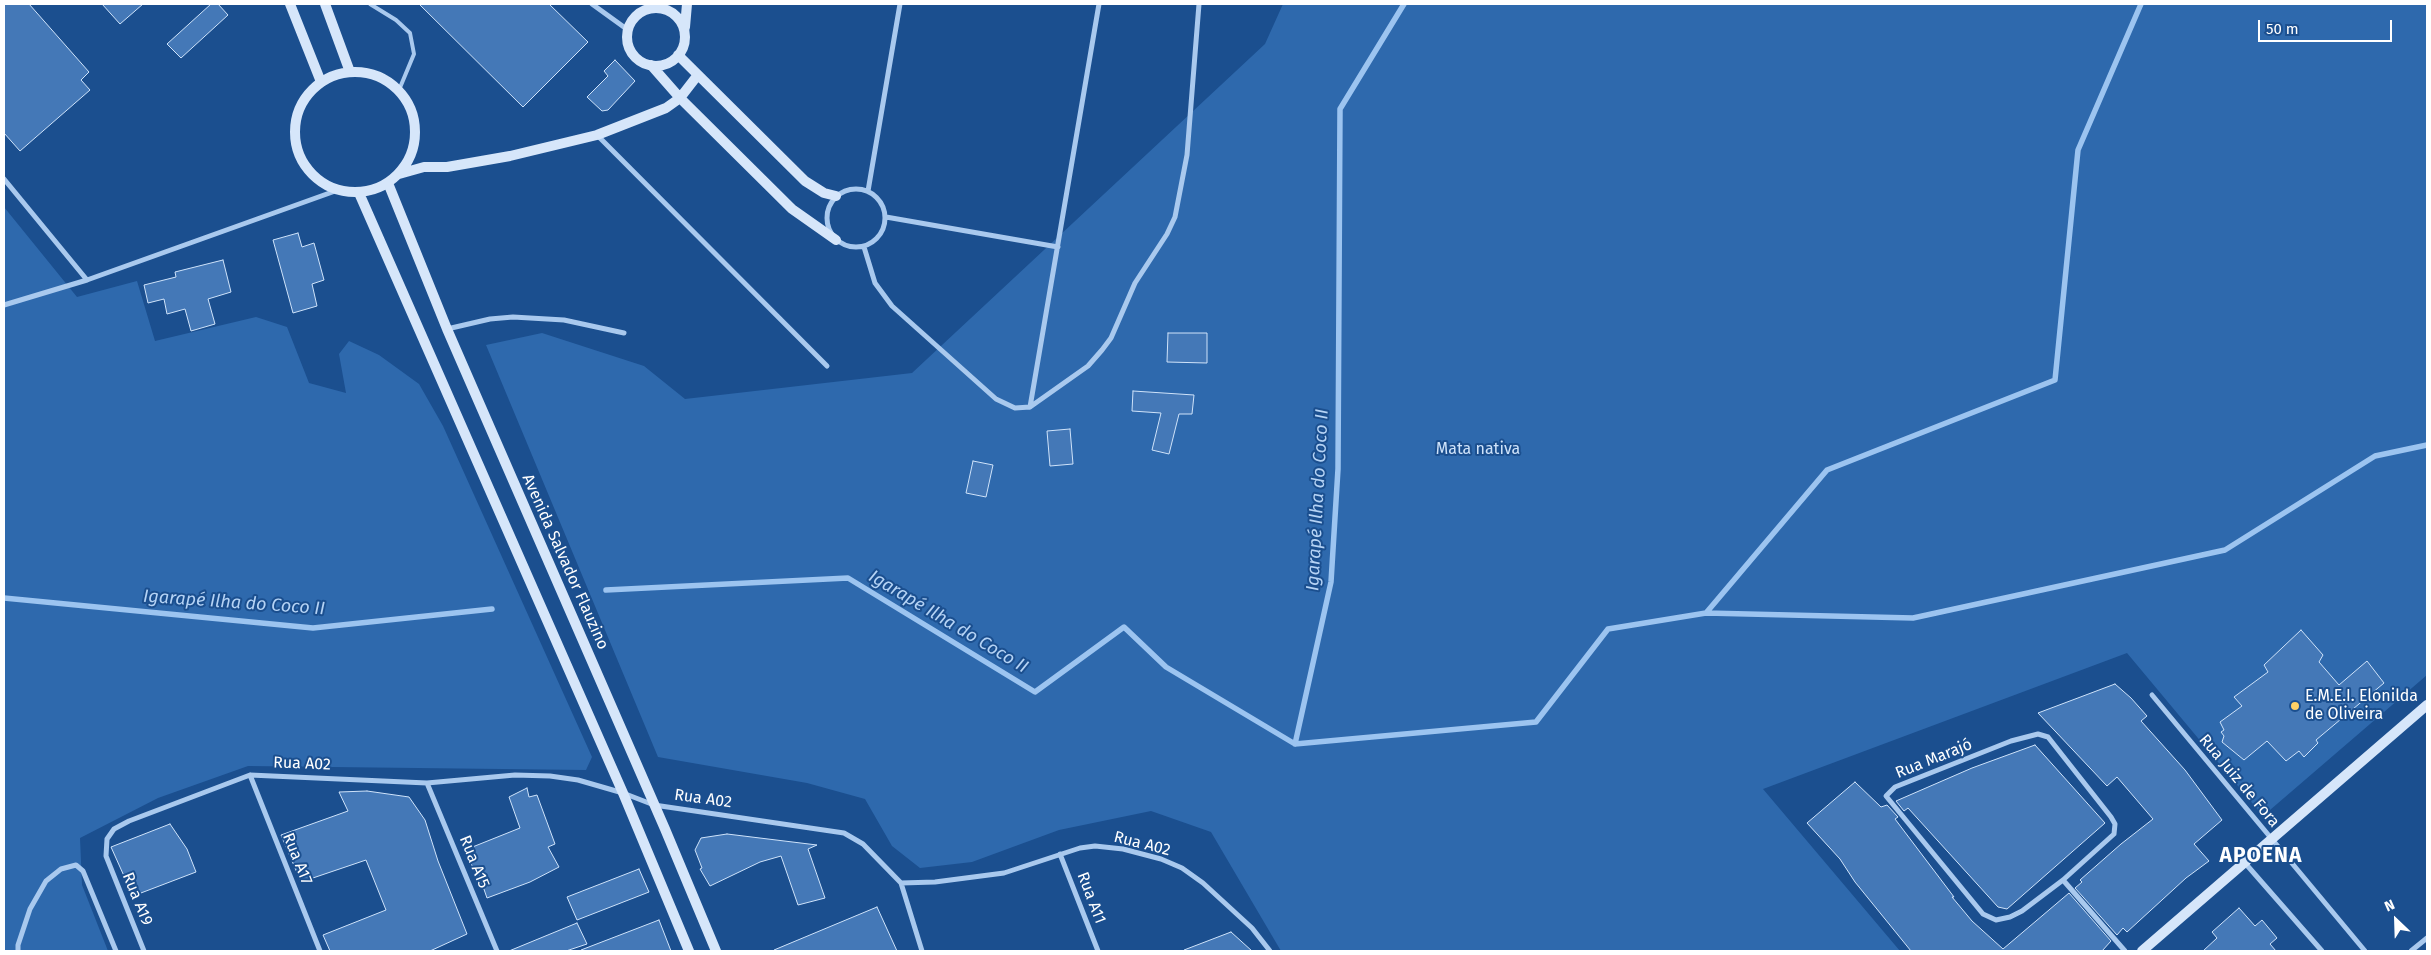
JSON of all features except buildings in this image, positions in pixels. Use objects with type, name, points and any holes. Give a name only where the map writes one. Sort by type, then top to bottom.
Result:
[{"type":"street","points":[[290,4],[321,82]]},
{"type":"street","points":[[325,4],[350,72]]},
{"type":"street","points":[[592,4],[628,30]]},
{"type":"street","points":[[685,28],[674,13],[665,8],[647,6],[631,22],[627,38],[632,53],[637,59],[652,65],[665,64],[678,55],[686,39],[687,4]]},
{"type":"street","points":[[868,191],[900,4]]},
{"type":"street","points":[[1030,407],[1099,4]]},
{"type":"street","points":[[864,246],[874,282],[892,306],[996,399],[1015,408],[1030,407],[1088,366],[1111,338],[1135,283],[1167,234],[1175,217],[1187,155],[1199,4]]},
{"type":"street","points":[[678,55],[697,76],[805,181],[824,193],[836,196]]},
{"type":"street","points":[[652,65],[680,98],[792,209],[836,240],[844,245],[864,246],[880,236],[886,217],[881,202],[868,191],[852,189],[836,196],[830,204],[827,223],[830,232],[836,240]]},
{"type":"street","points":[[350,72],[368,73],[385,79],[399,90],[410,105],[415,123],[415,141],[410,159],[399,174],[388,183],[374,190],[359,193],[338,190],[322,184],[309,173],[300,158],[295,142],[295,125],[299,108],[308,94],[321,82],[350,72]]},
{"type":"street","points":[[399,174],[424,167],[447,167],[510,156],[597,135],[659,112],[680,98],[697,76]]},
{"type":"street","points":[[597,135],[827,366]]},
{"type":"street","points":[[4,179],[87,280]]},
{"type":"street","name":"Avenida Salvador Flauzino","points":[[388,183],[447,329],[716,951]]},
{"type":"street","points":[[4,305],[87,280],[338,190]]},
{"type":"street","points":[[359,193],[624,793],[689,951]]},
{"type":"street","points":[[886,217],[1058,247]]},
{"type":"street","points":[[447,329],[490,319],[513,317],[564,320],[624,333]]},
{"type":"street","name":"Rua Juiz de Fora","points":[[2152,695],[2365,951]]},
{"type":"street","points":[[2142,951],[2427,706]]},
{"type":"street","name":"Rua Marajó","points":[[2038,734],[2048,737],[2115,824],[2114,834],[2063,880],[2022,911],[2010,917],[1996,920],[1983,914],[1886,796],[1895,787],[2011,741],[2038,734]]},
{"type":"street","name":"Rua A02","points":[[106,856],[107,839],[114,829],[129,821],[250,775],[427,783],[515,776],[550,776],[578,780],[624,793],[654,805],[844,833],[863,844],[901,883],[935,882],[1004,873],[1060,854],[1095,846],[1123,849],[1161,859],[1182,868],[1230,906],[1252,928],[1270,951]]},
{"type":"street","name":"Rua A17","points":[[250,775],[320,951]]},
{"type":"street","name":"Rua A15","points":[[427,783],[497,951]]},
{"type":"street","name":"Rua A11","points":[[1060,854],[1098,951]]},
{"type":"street","name":"Rua A19","points":[[106,856],[144,951]]},
{"type":"street","points":[[2245,863],[2322,951]]},
{"type":"street","points":[[18,951],[18,945],[30,909],[46,881],[61,869],[76,864],[83,871],[116,951]]},
{"type":"street","points":[[2063,880],[2125,951]]},
{"type":"street","points":[[901,883],[922,951]]},
{"type":"street","points":[[2412,951],[2427,938]]},
{"type":"lane","points":[[370,4],[396,20],[410,33],[414,54],[399,90]]},
{"type":"green space","name":"Mata nativa","points":[[1283,4],[2427,4],[2427,675],[2263,816],[2127,653],[1763,789],[1900,951],[1281,951],[1211,832],[1151,811],[1059,830],[972,862],[920,868],[892,846],[865,799],[807,783],[658,757],[486,345],[542,333],[644,366],[685,399],[912,373],[1265,44]]},
{"type":"green space","points":[[4,207],[77,297],[137,281],[155,341],[256,317],[287,327],[309,383],[346,393],[339,354],[349,341],[379,355],[419,384],[443,426],[592,757],[586,770],[248,766],[158,798],[80,838],[82,885],[108,951],[4,951]]},
{"type":"waterway","name":"Igarapé Ilha do Coco II","points":[[606,590],[848,578],[1035,692],[1124,627],[1166,667],[1295,744],[1331,582],[1338,469],[1340,109],[1404,4]]},
{"type":"waterway","points":[[1706,613],[1827,470],[2055,380],[2078,150],[2141,4]]},
{"type":"waterway","points":[[1295,744],[1536,722],[1608,629],[1706,613],[1913,618],[2225,550],[2375,456],[2427,445]]},
{"type":"waterway","name":"Igarapé Ilha do Coco II","points":[[4,598],[313,628],[492,609]]},
{"type":"place","name":"E.M.E.I. Elonilda de Oliveira","points":[[2295,706]]},
{"type":"district","name":"APOENA","points":[[2261,856]]}]
